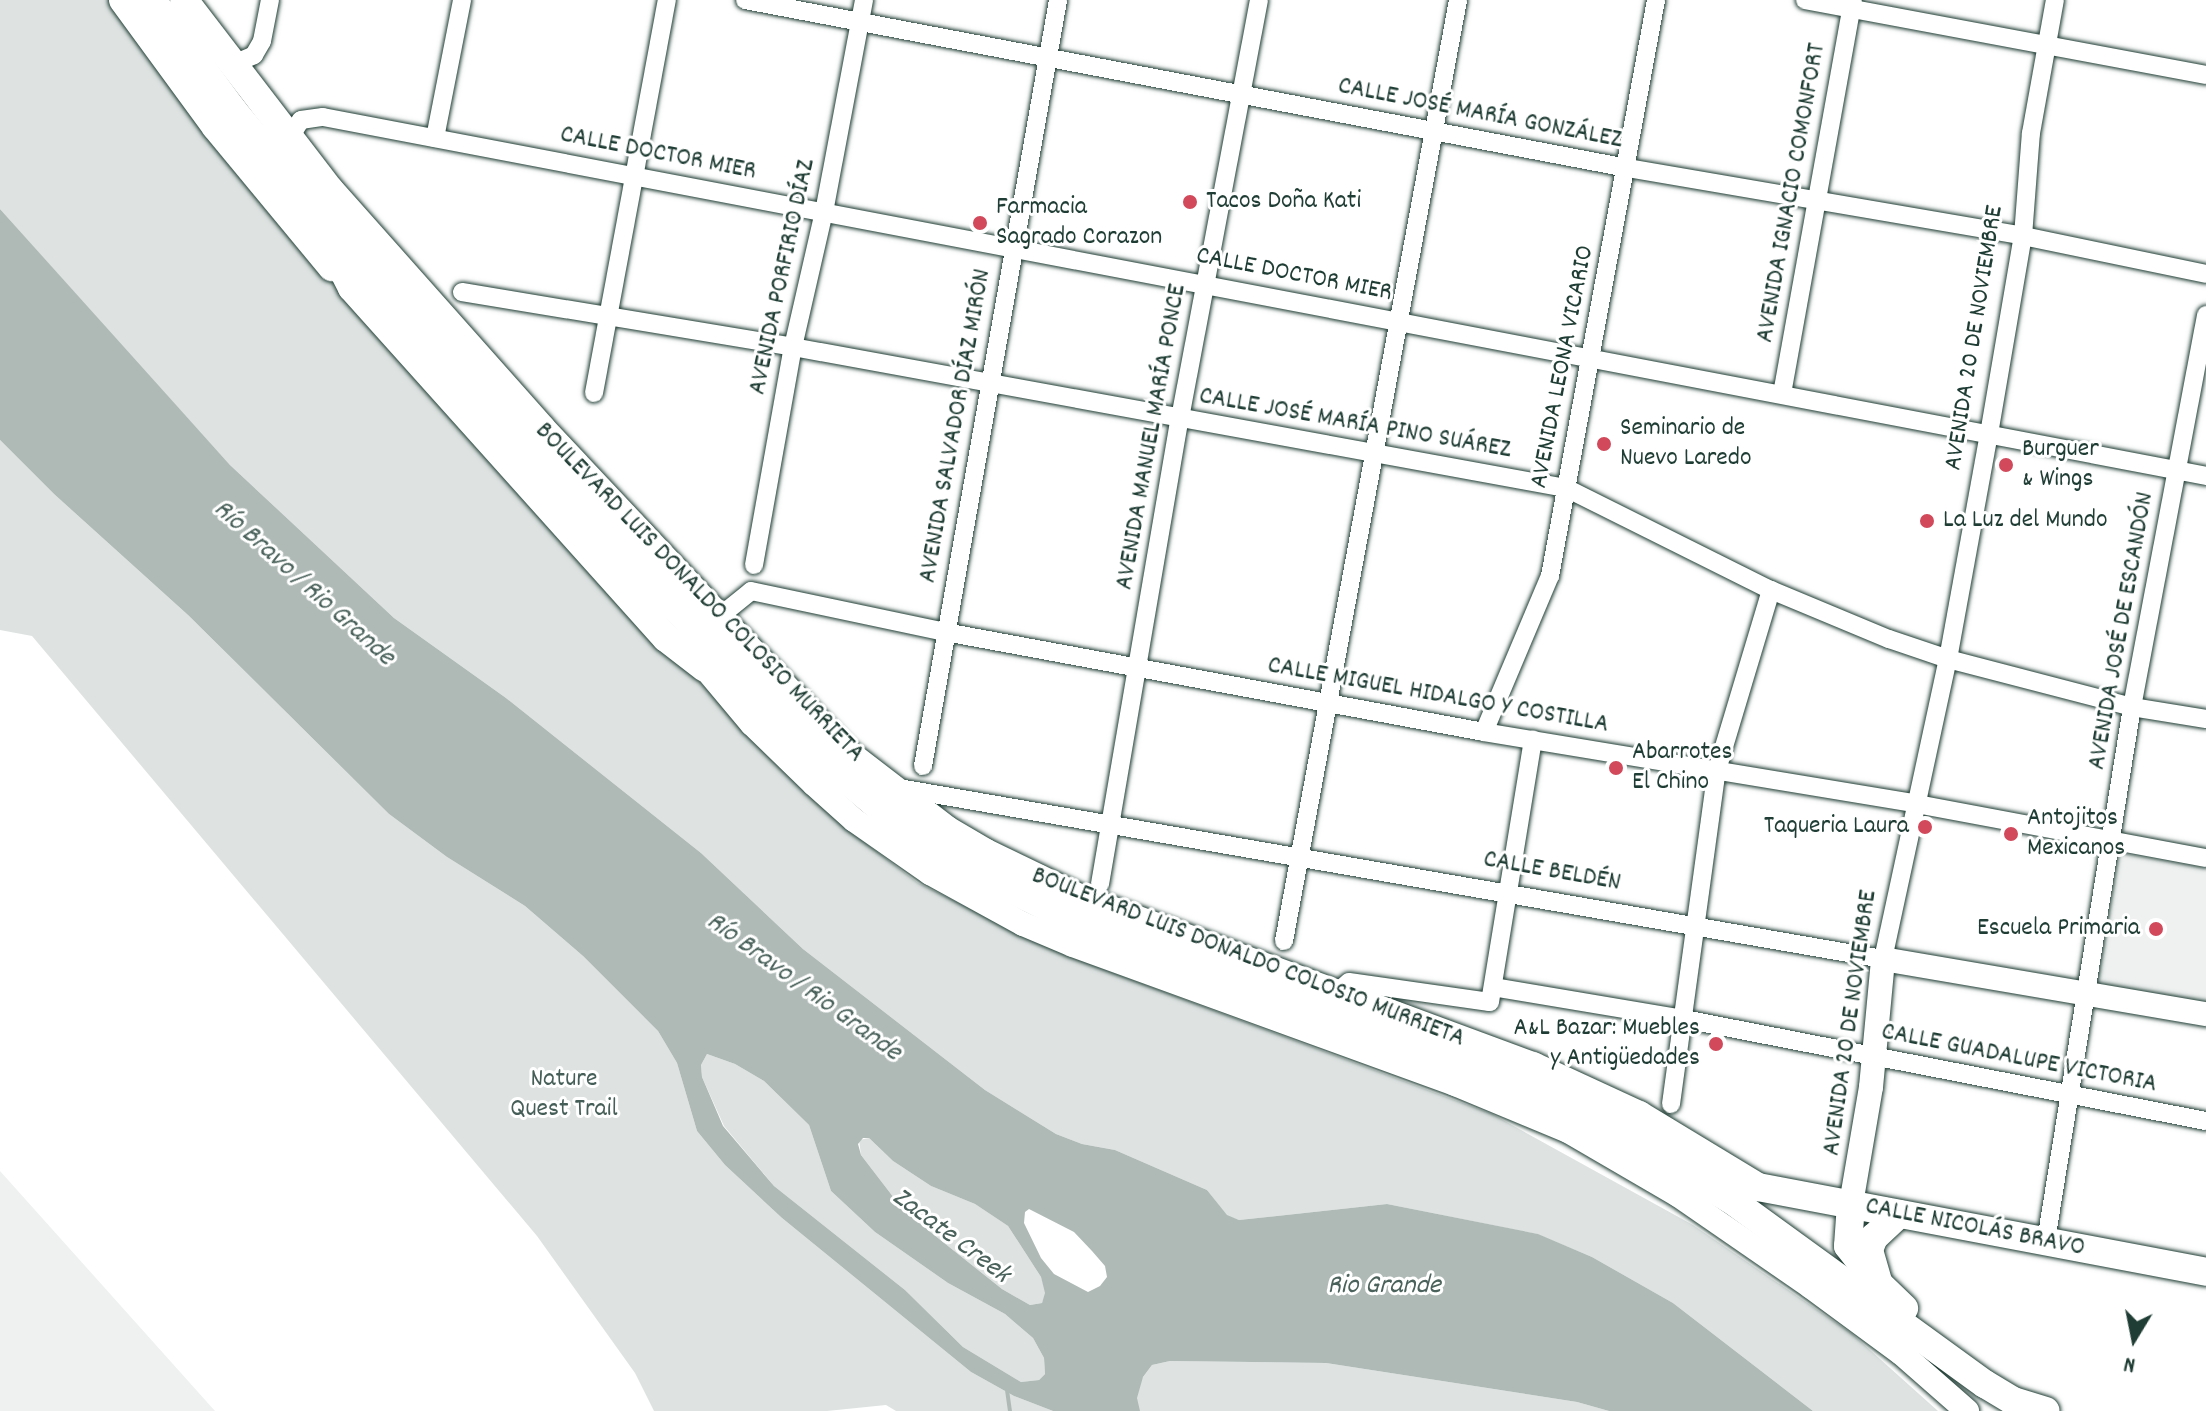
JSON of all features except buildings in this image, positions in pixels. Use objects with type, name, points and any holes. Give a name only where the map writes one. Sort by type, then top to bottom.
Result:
[{"type":"highway","points":[[123,0],[216,127],[282,210],[666,638],[705,668]]},
{"type":"highway","name":"BOULEVARD LUIS DONALDO COLOSIO MURRIETA","points":[[152,0],[232,109],[309,203],[589,516],[843,750],[888,787],[947,830],[1040,881],[1161,930],[1533,1066],[1639,1115],[1744,1181]]},
{"type":"highway","name":"BOULEVARD LUIS DONALDO COLOSIO MURRIETA","points":[[184,0],[289,139],[542,429],[830,767],[932,847],[986,879],[1061,915],[1154,952],[1521,1085],[1581,1111],[1730,1199],[1858,1286],[1975,1377],[2013,1401],[2045,1411]]},
{"type":"highway","points":[[309,203],[352,288]]},
{"type":"highway","points":[[1653,1152],[1680,1158],[1769,1209],[1795,1210],[1815,1197]]},
{"type":"highway","name":"CALLE NICOLÁS BRAVO","points":[[1744,1181],[1899,1214],[2206,1272]]},
{"type":"highway","points":[[1851,1204],[1848,1246],[1858,1286],[1918,1349],[2002,1411]]},
{"type":"highway","points":[[1858,1286],[1874,1237],[1899,1214]]},
{"type":"main road","name":"BOULEVARD LUIS DONALDO COLOSIO MURRIETA","points":[[709,625],[695,646],[705,668],[752,724],[854,820],[975,900],[1073,945],[1455,1084],[1568,1131],[1678,1195],[1798,1278],[1901,1353],[1967,1411]]},
{"type":"main road","name":"CALLE BELDÉN","points":[[1883,959],[2206,1014]]},
{"type":"main road","name":"AVENIDA 20 DE NOVIEMBRE","points":[[1851,1204],[1871,1087],[1883,959]]},
{"type":"street","points":[[231,65],[254,55],[262,41],[270,0]]},
{"type":"street","points":[[435,138],[462,0]]},
{"type":"street","points":[[594,393],[667,0]]},
{"type":"street","name":"CALLE JOSÉ MARÍA GONZÁLEZ","points":[[745,0],[1627,168],[2023,236],[2206,274]]},
{"type":"street","name":"AVENIDA PORFIRIO DÍAZ","points":[[754,565],[793,347],[824,212],[864,0]]},
{"type":"street","name":"AVENIDA SALVADOR DÍAZ MIRÓN","points":[[923,766],[1058,0]]},
{"type":"street","name":"AVENIDA MANUEL MARÍA PONCE","points":[[1100,884],[1180,418],[1259,0]]},
{"type":"street","points":[[1284,941],[1396,321],[1458,0]]},
{"type":"street","name":"AVENIDA LEONA VICARIO","points":[[1484,732],[1550,576],[1656,0]]},
{"type":"street","points":[[1805,0],[1852,4],[2206,75]]},
{"type":"street","name":"AVENIDA 20 DE NOVIEMBRE","points":[[1883,959],[1948,659],[1989,434],[2023,236],[2031,133],[2055,0]]},
{"type":"street","name":"AVENIDA IGNACIO COMONFORT","points":[[1782,394],[1852,4]]},
{"type":"street","name":"CALLE DOCTOR MIER","points":[[289,139],[297,125],[310,117],[435,138],[2206,476]]},
{"type":"street","name":"CALLE JOSÉ MARÍA PINO SUÁREZ","points":[[462,292],[793,347],[1566,488],[1771,590],[1948,659],[2132,707],[2206,719]]},
{"type":"street","name":"AVENIDA JOSÉ DE ESCANDÓN","points":[[2046,1241],[2132,707],[2206,315]]},
{"type":"street","points":[[1671,1104],[1717,770],[1771,590]]},
{"type":"street","name":"CALLE MIGUEL HIDALGO Y COSTILLA","points":[[709,625],[751,591],[945,632],[1484,732],[1917,804],[2206,858]]},
{"type":"street","points":[[1491,994],[1533,740]]},
{"type":"street","name":"CALLE BELDÉN","points":[[888,787],[1109,822],[1883,959]]},
{"type":"street","name":"CALLE GUADALUPE VICTORIA","points":[[1335,994],[1349,982],[1491,994],[1684,1019],[2206,1121]]},
{"type":"shaded area","name":"Escuela Primaria","points":[[2120,853],[2206,868],[2206,1008],[2096,990]]},
{"type":"shaded area","points":[[0,1171],[215,1411],[0,1411]]},
{"type":"green space","points":[[0,0],[116,0],[606,589],[847,829],[918,883],[1065,955],[1492,1114],[1693,1225],[1851,1333],[1938,1411],[1813,1411],[1673,1303],[1592,1257],[1537,1234],[1387,1204],[1239,1220],[1227,1216],[1207,1190],[1115,1150],[1082,1144],[1056,1134],[985,1090],[803,949],[701,853],[506,698],[394,618],[230,465],[132,357],[0,209]]},
{"type":"green space","name":"Nature Quest Trail","points":[[0,440],[54,494],[188,615],[389,814],[447,857],[525,906],[583,956],[658,1031],[677,1063],[697,1131],[725,1165],[782,1218],[971,1372],[1014,1396],[1053,1411],[896,1411],[886,1405],[827,1411],[654,1411],[635,1373],[537,1236],[32,636],[0,630]]},
{"type":"green space","points":[[707,1054],[735,1064],[764,1081],[809,1125],[831,1191],[875,1232],[948,1283],[1005,1314],[1033,1338],[1044,1358],[1045,1374],[1039,1380],[1021,1382],[963,1347],[905,1290],[774,1186],[724,1126],[702,1077],[701,1065]]},
{"type":"green space","points":[[869,1138],[893,1161],[931,1186],[975,1204],[1008,1226],[1041,1277],[1046,1293],[1042,1303],[1030,1305],[1002,1289],[904,1211],[861,1155],[859,1140]]},
{"type":"green space","points":[[1170,1361],[1326,1363],[1577,1402],[1609,1411],[1118,1411],[1152,1365]]},
{"type":"water","name":"Rio Grande","points":[[0,209],[230,465],[394,618],[506,698],[701,853],[803,949],[985,1090],[1056,1134],[1082,1144],[1115,1150],[1207,1190],[1227,1215],[1239,1220],[1387,1204],[1538,1234],[1592,1257],[1673,1303],[1813,1411],[1609,1411],[1577,1402],[1326,1363],[1170,1361],[1152,1365],[1143,1377],[1137,1398],[1140,1411],[1053,1411],[1014,1396],[971,1372],[782,1218],[725,1165],[697,1131],[677,1063],[658,1031],[583,956],[525,906],[447,857],[389,814],[188,615],[54,494],[0,440]],"holes":[[[707,1054],[735,1064],[764,1081],[809,1125],[831,1191],[875,1232],[948,1283],[1005,1314],[1033,1338],[1044,1358],[1045,1374],[1039,1380],[1021,1382],[963,1347],[905,1290],[774,1186],[723,1126],[702,1077],[701,1065]],[[863,1138],[869,1138],[893,1161],[931,1186],[975,1204],[1008,1226],[1041,1277],[1045,1293],[1042,1303],[1030,1305],[1002,1289],[904,1211],[861,1155],[858,1144]],[[1029,1209],[1074,1232],[1105,1266],[1107,1277],[1100,1286],[1088,1292],[1054,1274],[1041,1258],[1024,1223],[1025,1212]]]},
{"type":"waterway","points":[[1007,1390],[1010,1411]]},
{"type":"place","name":"Tacos Doña Kati","points":[[1190,202]]},
{"type":"place","name":"Farmacia Sagrado Corazon","points":[[980,223]]},
{"type":"place","name":"Seminario de Nuevo Laredo","points":[[1604,444]]},
{"type":"place","name":"Burguer & Wings","points":[[2006,465]]},
{"type":"place","name":"La Luz del Mundo","points":[[1927,521]]},
{"type":"place","name":"Abarrotes El Chino","points":[[1616,768]]},
{"type":"place","name":"Taqueria Laura","points":[[1925,827]]},
{"type":"place","name":"Antojitos Mexicanos","points":[[2011,834]]},
{"type":"place","name":"Escuela Primaria","points":[[2156,929]]},
{"type":"place","name":"A&L Bazar: Muebles y Antigüedades","points":[[1716,1044]]},
{"type":"water label","name":"Río Bravo / Rio Grande","points":[[303,584]]},
{"type":"water label","name":"Río Bravo / Rio Grande","points":[[803,988]]},
{"type":"water label","name":"Zacate Creek","points":[[950,1237]]}]
